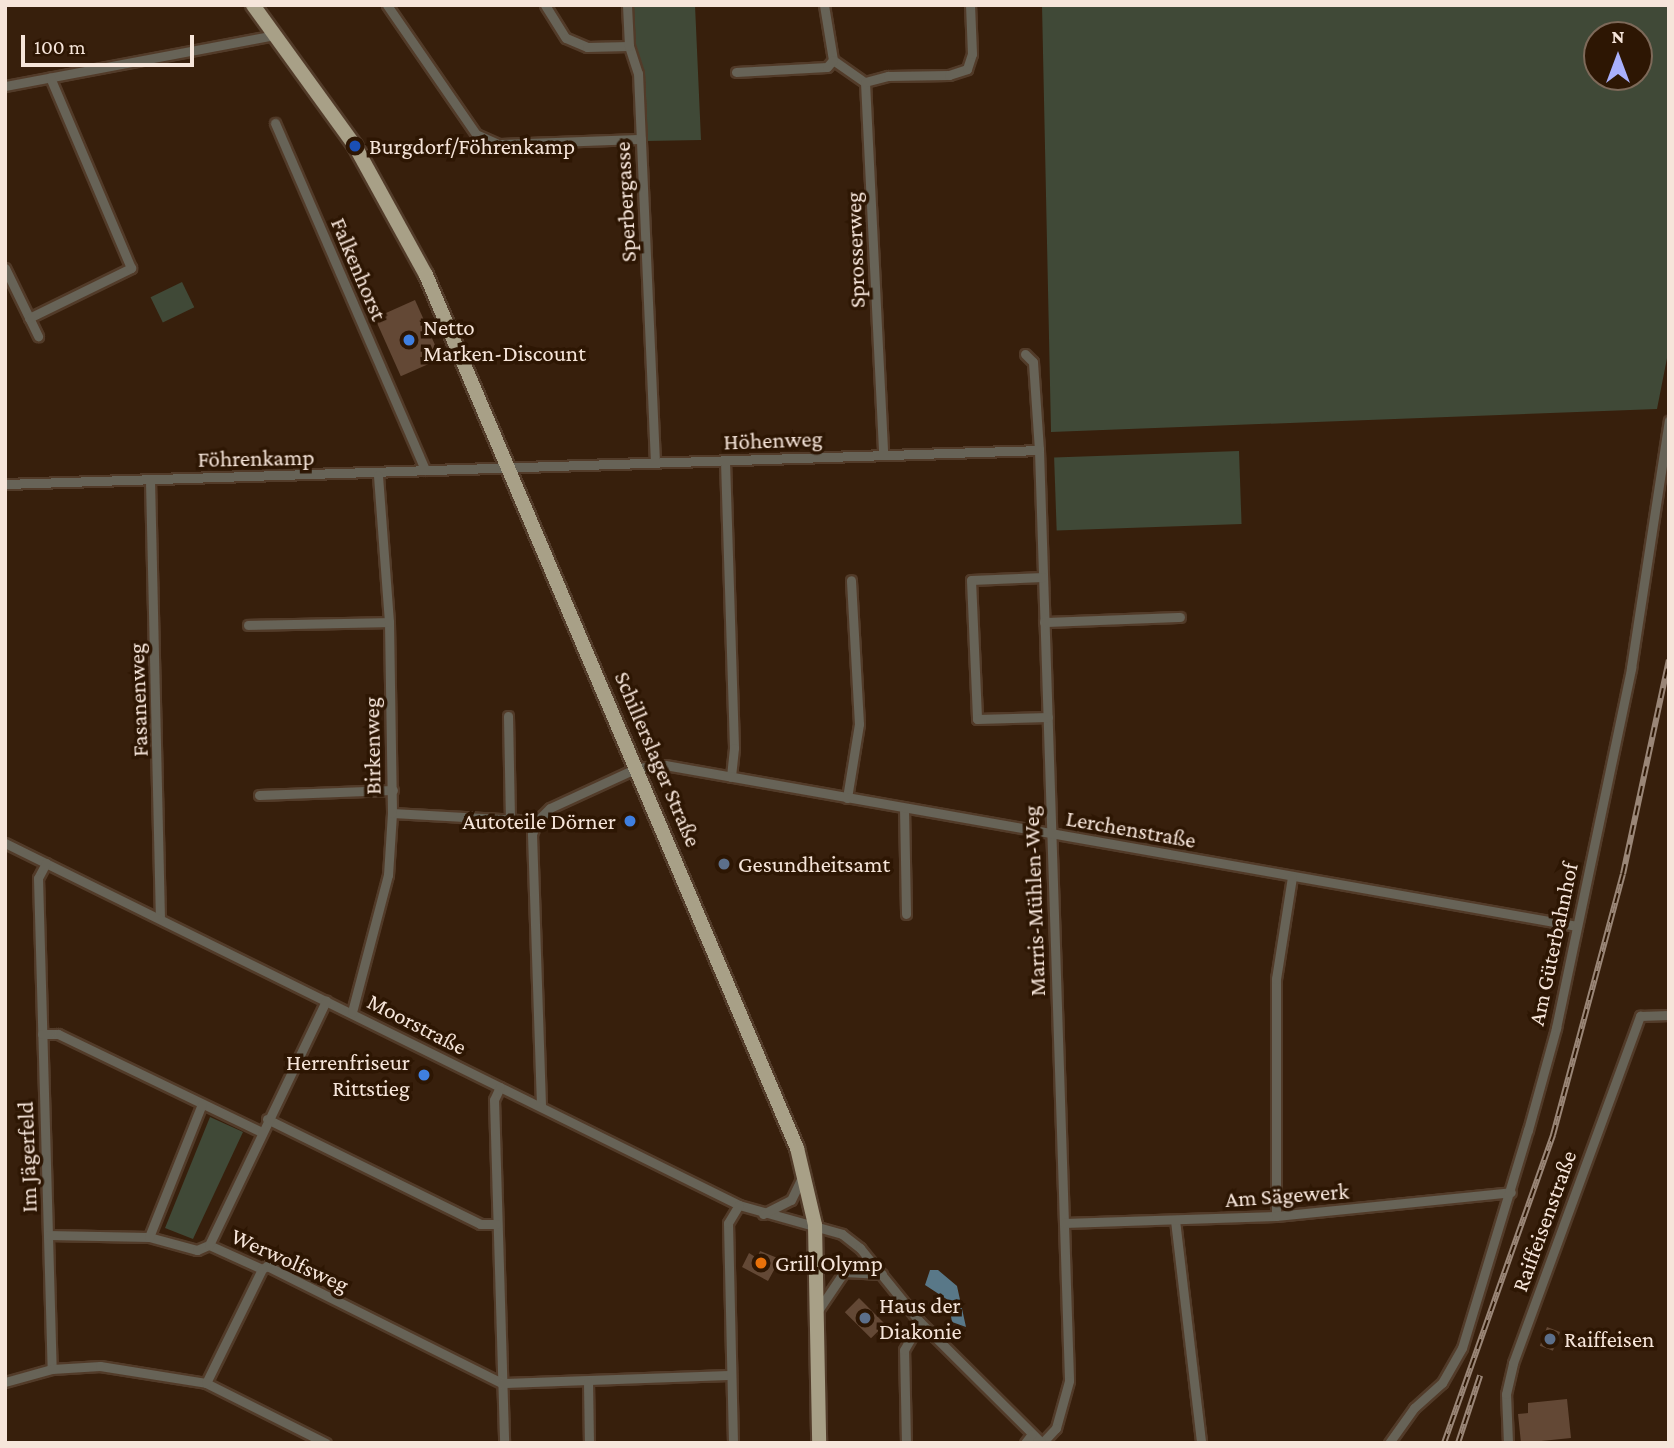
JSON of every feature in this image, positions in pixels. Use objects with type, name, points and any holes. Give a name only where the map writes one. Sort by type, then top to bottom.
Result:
[{"type":"main road","name":"Schillerslager Straße","points":[[253,5],[393,208],[638,768],[804,1173],[815,1225],[819,1443]]},
{"type":"street","points":[[387,5],[477,134],[498,144],[641,139]]},
{"type":"street","points":[[545,5],[566,38],[587,47],[629,46]]},
{"type":"street","name":"Sperbergasse","points":[[627,5],[629,46],[638,73],[655,463]]},
{"type":"street","points":[[824,5],[833,60],[865,82],[888,76],[949,75],[967,69],[972,54],[970,5]]},
{"type":"street","points":[[5,86],[275,35]]},
{"type":"street","points":[[736,72],[827,67],[833,60]]},
{"type":"street","points":[[29,318],[131,268],[50,78]]},
{"type":"street","name":"Sprosserweg","points":[[865,82],[883,455]]},
{"type":"street","name":"Falkenhorst","points":[[275,123],[425,470]]},
{"type":"street","points":[[5,268],[38,336]]},
{"type":"street","name":"Marris-Mühlen-Weg","points":[[1025,354],[1033,362],[1039,450],[1069,1381],[1056,1428],[1042,1443]]},
{"type":"street","name":"Am Güterbahnhof","points":[[1389,1443],[1452,1369],[1511,1192],[1577,926],[1631,668],[1669,421]]},
{"type":"street","name":"Höhenweg","points":[[508,468],[1039,450]]},
{"type":"street","points":[[725,461],[734,748],[731,777]]},
{"type":"street","name":"Föhrenkamp","points":[[5,484],[378,475],[425,470],[508,468]]},
{"type":"street","name":"Birkenweg","points":[[352,1012],[388,875],[392,813],[389,622],[378,475]]},
{"type":"street","name":"Fasanenweg","points":[[150,480],[160,918]]},
{"type":"street","points":[[1043,577],[971,580],[977,719],[1048,717]]},
{"type":"street","points":[[847,798],[859,724],[850,580]]},
{"type":"street","points":[[1044,622],[1180,617]]},
{"type":"street","points":[[248,625],[389,622]]},
{"type":"street","points":[[508,716],[510,816]]},
{"type":"street","name":"Lerchenstraße","points":[[638,768],[665,765],[1577,926]]},
{"type":"street","points":[[541,1106],[532,834],[537,821],[550,808],[638,768]]},
{"type":"street","points":[[259,794],[393,790]]},
{"type":"street","points":[[904,808],[906,914]]},
{"type":"street","points":[[392,813],[510,816],[537,821]]},
{"type":"street","name":"Moorstraße","points":[[5,843],[739,1205],[762,1214],[815,1225]]},
{"type":"street","name":"Im Jägerfeld","points":[[46,863],[38,878],[52,1369]]},
{"type":"street","points":[[1276,1216],[1276,979],[1292,877]]},
{"type":"street","points":[[209,1245],[260,1131],[326,1001]]},
{"type":"street","name":"Raiffeisenstraße","points":[[1508,1443],[1506,1394],[1513,1363],[1640,1016],[1669,1015]]},
{"type":"street","points":[[42,1034],[58,1034],[260,1131]]},
{"type":"street","points":[[500,1087],[494,1100],[504,1443]]},
{"type":"street","points":[[149,1237],[202,1104]]},
{"type":"street","points":[[267,1119],[480,1224],[496,1224]]},
{"type":"street","points":[[762,1214],[791,1200],[804,1173]]},
{"type":"street","name":"Am Sägewerk","points":[[1064,1223],[1276,1216],[1511,1192]]},
{"type":"street","points":[[733,1443],[728,1223],[739,1205]]},
{"type":"street","points":[[1175,1220],[1201,1443]]},
{"type":"street","points":[[815,1225],[842,1234],[884,1275],[920,1322],[1042,1443]]},
{"type":"street","name":"Werwolfsweg","points":[[48,1236],[149,1237],[197,1250],[209,1245],[262,1269],[267,1266],[502,1383]]},
{"type":"street","points":[[206,1383],[262,1269]]},
{"type":"street","points":[[818,1312],[835,1278],[844,1272],[884,1275]]},
{"type":"street","points":[[906,1443],[905,1350],[920,1322]]},
{"type":"street","points":[[5,1382],[52,1369],[100,1366],[206,1383],[326,1443]]},
{"type":"street","points":[[502,1383],[731,1375]]},
{"type":"street","points":[[588,1382],[589,1443]]},
{"type":"street","points":[[1025,1443],[1032,1434]]},
{"type":"green space","points":[[631,5],[695,5],[701,140],[646,141],[644,70],[636,60]]},
{"type":"green space","points":[[1042,5],[1669,5],[1669,348],[1657,409],[1051,432]]},
{"type":"green space","points":[[182,282],[194,307],[163,323],[151,297]]},
{"type":"green space","points":[[1239,451],[1242,524],[1057,530],[1054,457]]},
{"type":"green space","points":[[210,1117],[243,1132],[193,1239],[165,1228]]},
{"type":"water","points":[[930,1270],[938,1270],[957,1286],[966,1327],[952,1322],[948,1300],[925,1285]]},
{"type":"building","name":"Netto Marken-Discount","points":[[415,300],[441,358],[401,376],[375,318]]},
{"type":"building","name":"Grill Olymp","points":[[760,1251],[780,1259],[768,1281],[742,1267],[749,1253],[757,1258]]},
{"type":"building","name":"Haus der Diakonie","points":[[859,1298],[885,1324],[871,1338],[845,1312]]},
{"type":"building","name":"Raiffeisen","points":[[1547,1327],[1560,1332],[1553,1351],[1540,1346]]},
{"type":"building","points":[[1567,1399],[1571,1438],[1521,1443],[1518,1414],[1528,1413],[1528,1403]]},
{"type":"railway","points":[[1444,1443],[1553,1135],[1623,874],[1669,660]]},
{"type":"railway","points":[[1458,1443],[1480,1376]]},
{"type":"place","name":"Burgdorf/Föhrenkamp","points":[[355,146]]},
{"type":"place","name":"Netto Marken-Discount","points":[[409,340]]},
{"type":"place","name":"Autoteile Dörner","points":[[630,821]]},
{"type":"place","name":"Gesundheitsamt","points":[[724,864]]},
{"type":"place","name":"Herrenfriseur Rittstieg","points":[[424,1075]]},
{"type":"place","name":"Grill Olymp","points":[[761,1263]]},
{"type":"place","name":"Haus der Diakonie","points":[[865,1318]]},
{"type":"place","name":"Raiffeisen","points":[[1550,1339]]}]
